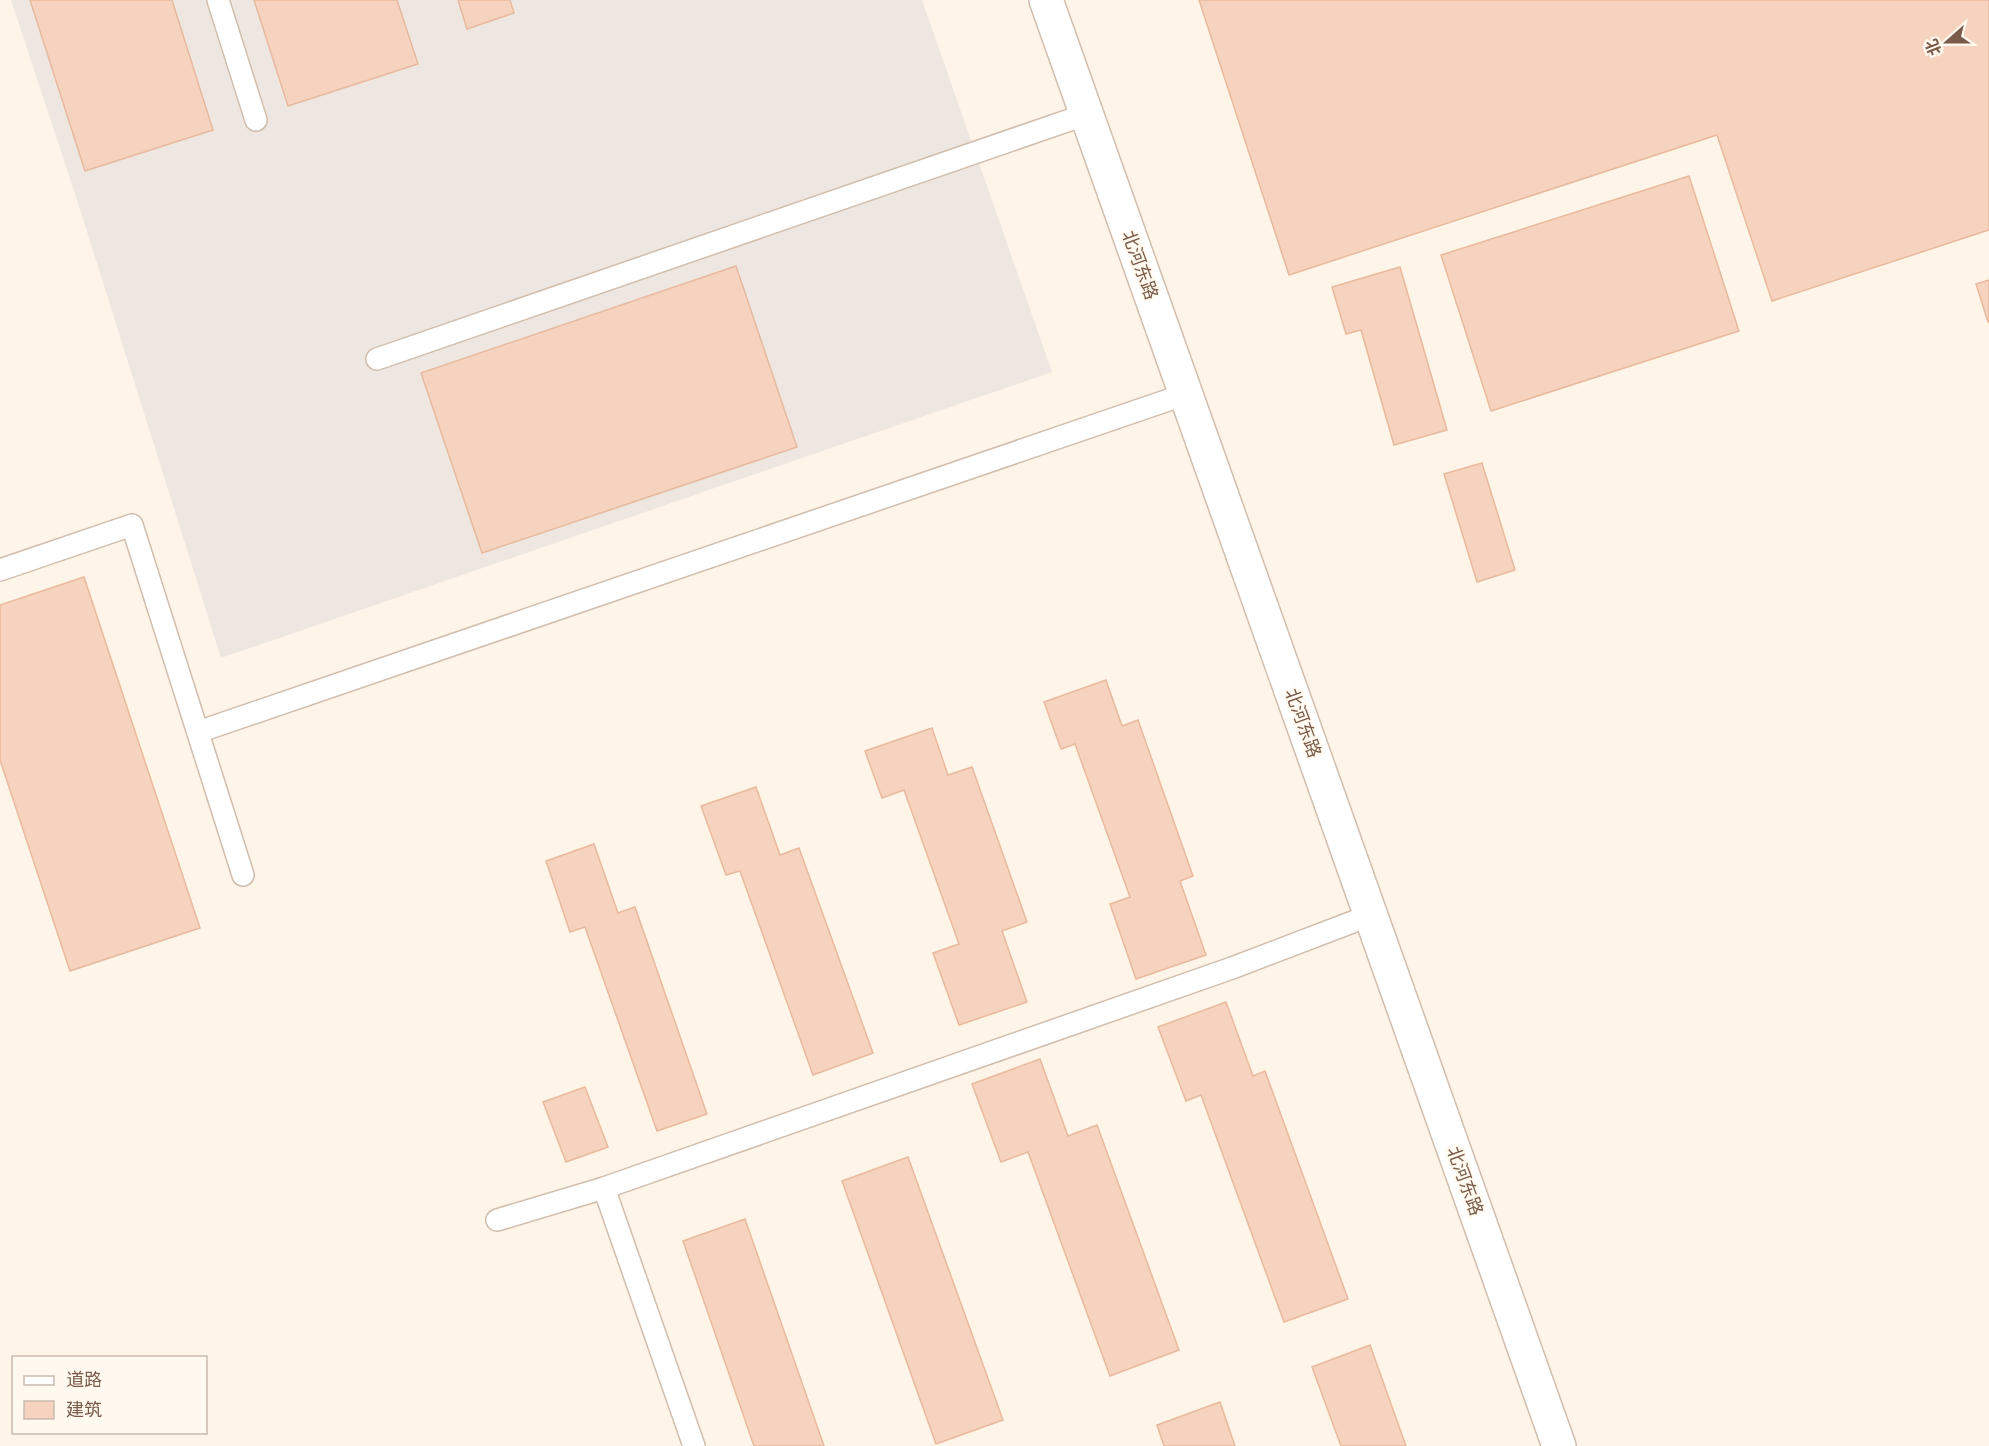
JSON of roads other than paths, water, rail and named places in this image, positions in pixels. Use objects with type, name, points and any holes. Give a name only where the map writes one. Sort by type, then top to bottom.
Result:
[{"type":"street","name":"北河东路","points":[[1046,0],[1560,1446]]},
{"type":"lane","points":[[218,0],[256,120]]},
{"type":"lane","points":[[378,359],[1087,114]]},
{"type":"lane","points":[[198,732],[1186,394]]},
{"type":"lane","points":[[0,570],[132,525],[243,875]]},
{"type":"lane","points":[[497,1220],[604,1188],[1232,968],[1371,915]]},
{"type":"lane","points":[[604,1188],[694,1446]]}]
